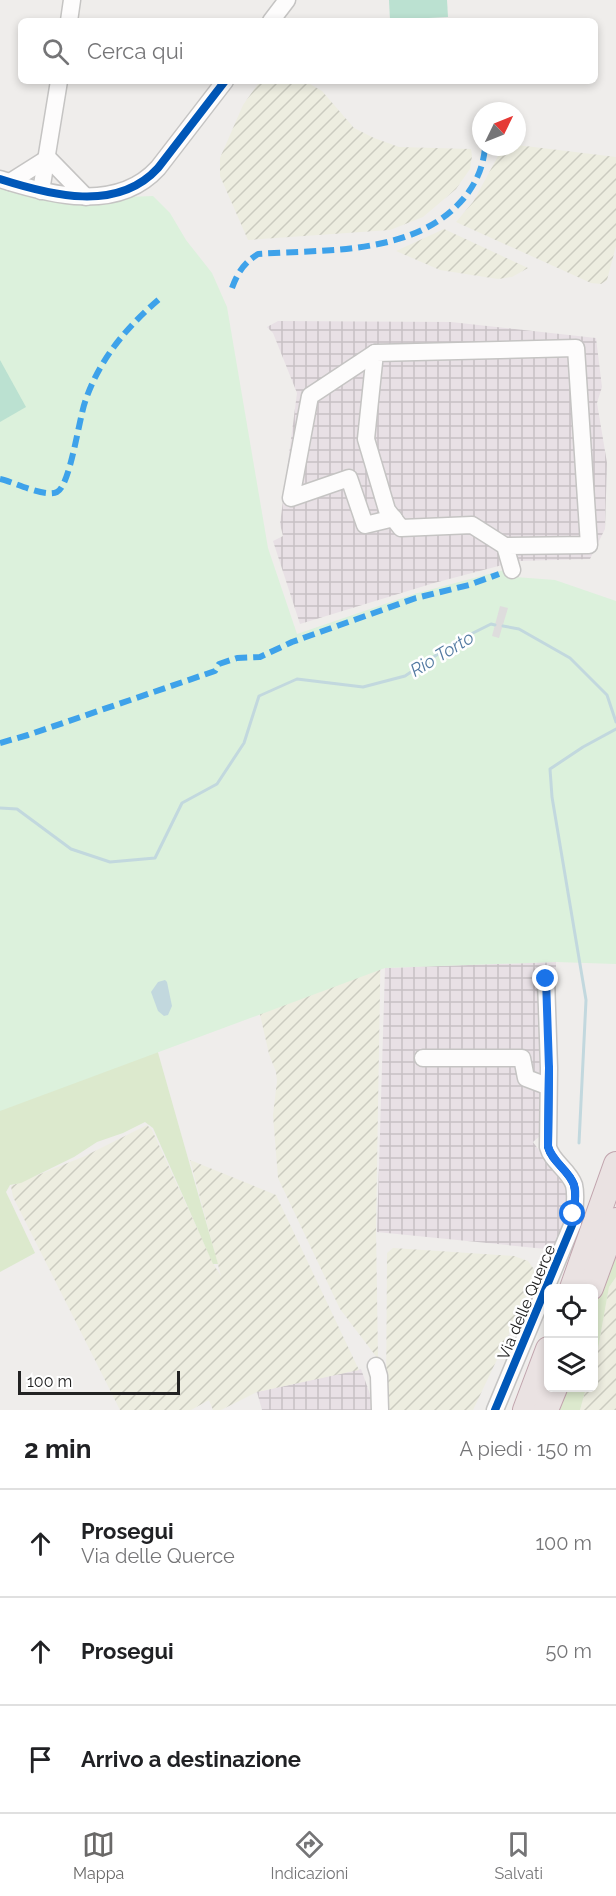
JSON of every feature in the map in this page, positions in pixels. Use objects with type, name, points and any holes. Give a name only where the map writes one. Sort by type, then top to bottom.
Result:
[{"type":"highway","points":[[573,1284],[615,1168]]},
{"type":"highway","points":[[592,1284],[616,1220]]},
{"type":"highway","points":[[525,1410],[544,1362]]},
{"type":"highway","points":[[546,1410],[553,1392]]},
{"type":"street","points":[[69,18],[72,0]]},
{"type":"street","points":[[273,18],[287,0]]},
{"type":"street","points":[[41,191],[59,84]]},
{"type":"street","points":[[5,181],[41,191],[86,197],[130,189],[149,177],[223,84]]},
{"type":"street","points":[[5,181],[48,158]]},
{"type":"street","points":[[48,158],[86,197]]},
{"type":"street","points":[[375,353],[366,439],[387,510],[394,518],[401,528],[472,525],[505,546],[589,544],[576,348],[375,353],[310,396],[291,498],[349,478],[364,525],[394,518]]},
{"type":"street","points":[[505,546],[512,570]]},
{"type":"street","name":"Via delle Querce","points":[[495,1410],[566,1223],[575,1193],[573,1184],[543,1148],[548,1146],[549,1068],[546,979]]},
{"type":"street","points":[[423,1058],[522,1058],[526,1078],[547,1086]]},
{"type":"street","points":[[376,1366],[379,1376],[380,1410]]},
{"type":"shaded area","points":[[258,84],[310,84],[322,91],[354,128],[374,138],[399,147],[471,149],[472,156],[470,169],[456,189],[423,217],[390,230],[248,240],[220,176],[220,158],[243,105]]},
{"type":"shaded area","points":[[526,146],[616,157],[616,246],[607,280],[601,284],[591,283],[456,222],[473,202],[498,156],[526,156]]},
{"type":"shaded area","points":[[444,229],[528,268],[512,277],[498,279],[440,270],[396,251]]},
{"type":"shaded area","points":[[278,321],[451,322],[596,338],[602,387],[597,403],[607,463],[605,529],[590,559],[518,561],[434,583],[300,624],[273,541],[283,536],[280,524],[297,393],[273,333],[267,327]]},
{"type":"shaded area","points":[[385,693],[376,1227],[378,1359],[340,1309],[278,1178],[273,1115],[276,1072],[269,1054],[211,800]]},
{"type":"shaded area","points":[[556,962],[555,1068],[541,1135],[533,1142],[564,1185],[568,1195],[570,1205],[556,1250],[377,1232],[385,968]]},
{"type":"shaded area","points":[[147,1125],[152,1130],[221,1276],[190,1160],[276,1195],[359,1370],[257,1392],[221,1410],[213,1410],[209,1400],[191,1410],[120,1410],[13,1197],[11,1186],[85,1156]]},
{"type":"shaded area","points":[[393,1248],[514,1256],[528,1261],[533,1268],[536,1277],[473,1410],[386,1410],[387,1253]]},
{"type":"shaded area","points":[[616,1277],[616,1410],[580,1410],[585,1392],[598,1392],[598,1349],[609,1287]]},
{"type":"shaded area","points":[[361,1369],[371,1397],[372,1410],[262,1410],[257,1392]]},
{"type":"green space","points":[[389,0],[447,0],[448,17],[390,18]]},
{"type":"green space","points":[[0,185],[127,197],[153,196],[170,213],[186,240],[212,273],[227,307],[268,548],[297,634],[414,594],[504,570],[515,577],[555,580],[616,601],[616,964],[556,962],[385,968],[0,1111]]},
{"type":"green space","points":[[0,360],[26,407],[0,422]]},
{"type":"green space","points":[[0,818],[119,915],[218,1264],[213,1264],[153,1128],[145,1122],[97,1142],[74,1157],[21,1183],[10,1185],[6,1192],[35,1253],[0,1272]]},
{"type":"green space","points":[[616,1229],[616,1277],[609,1287],[598,1349],[598,1284]]},
{"type":"green space","points":[[557,1392],[585,1392],[580,1410],[550,1410]]},
{"type":"water","points":[[165,980],[172,1006],[168,1015],[164,1016],[158,1011],[151,992],[158,982]]},
{"type":"pier","points":[[500,606],[508,608],[499,638],[492,636]]},
{"type":"waterway","name":"Rio Torto","points":[[0,808],[17,809],[71,849],[110,862],[155,858],[182,803],[217,784],[244,743],[259,696],[297,679],[363,687],[405,676],[459,640],[491,624],[495,625]]},
{"type":"waterway","name":"Rio Torto","points":[[503,626],[519,629],[570,658],[607,695],[616,722]]},
{"type":"waterway","name":"Rio Torto","points":[[579,1143],[586,1000],[552,797],[550,769],[616,729]]},
{"type":"marked path","points":[[232,288],[242,268],[258,254],[368,246],[421,231],[444,217],[464,198],[478,175],[484,156]]},
{"type":"marked path","points":[[0,479],[45,493],[57,492],[62,487],[70,465],[85,402],[98,371],[116,343],[138,318],[163,296]]},
{"type":"marked path","points":[[0,743],[215,671],[219,664],[237,658],[260,657],[292,642],[416,598],[469,585],[499,574]]},
{"type":"cycle path","points":[[0,179],[61,194],[103,195],[123,191],[141,182],[158,168],[223,84]]},
{"type":"cycle path","points":[[495,1410],[573,1223],[574,1185],[548,1147],[549,1068]]},
{"type":"route","points":[[546,979],[549,1068],[548,1146],[549,1153],[571,1179],[575,1188],[573,1214]]}]
